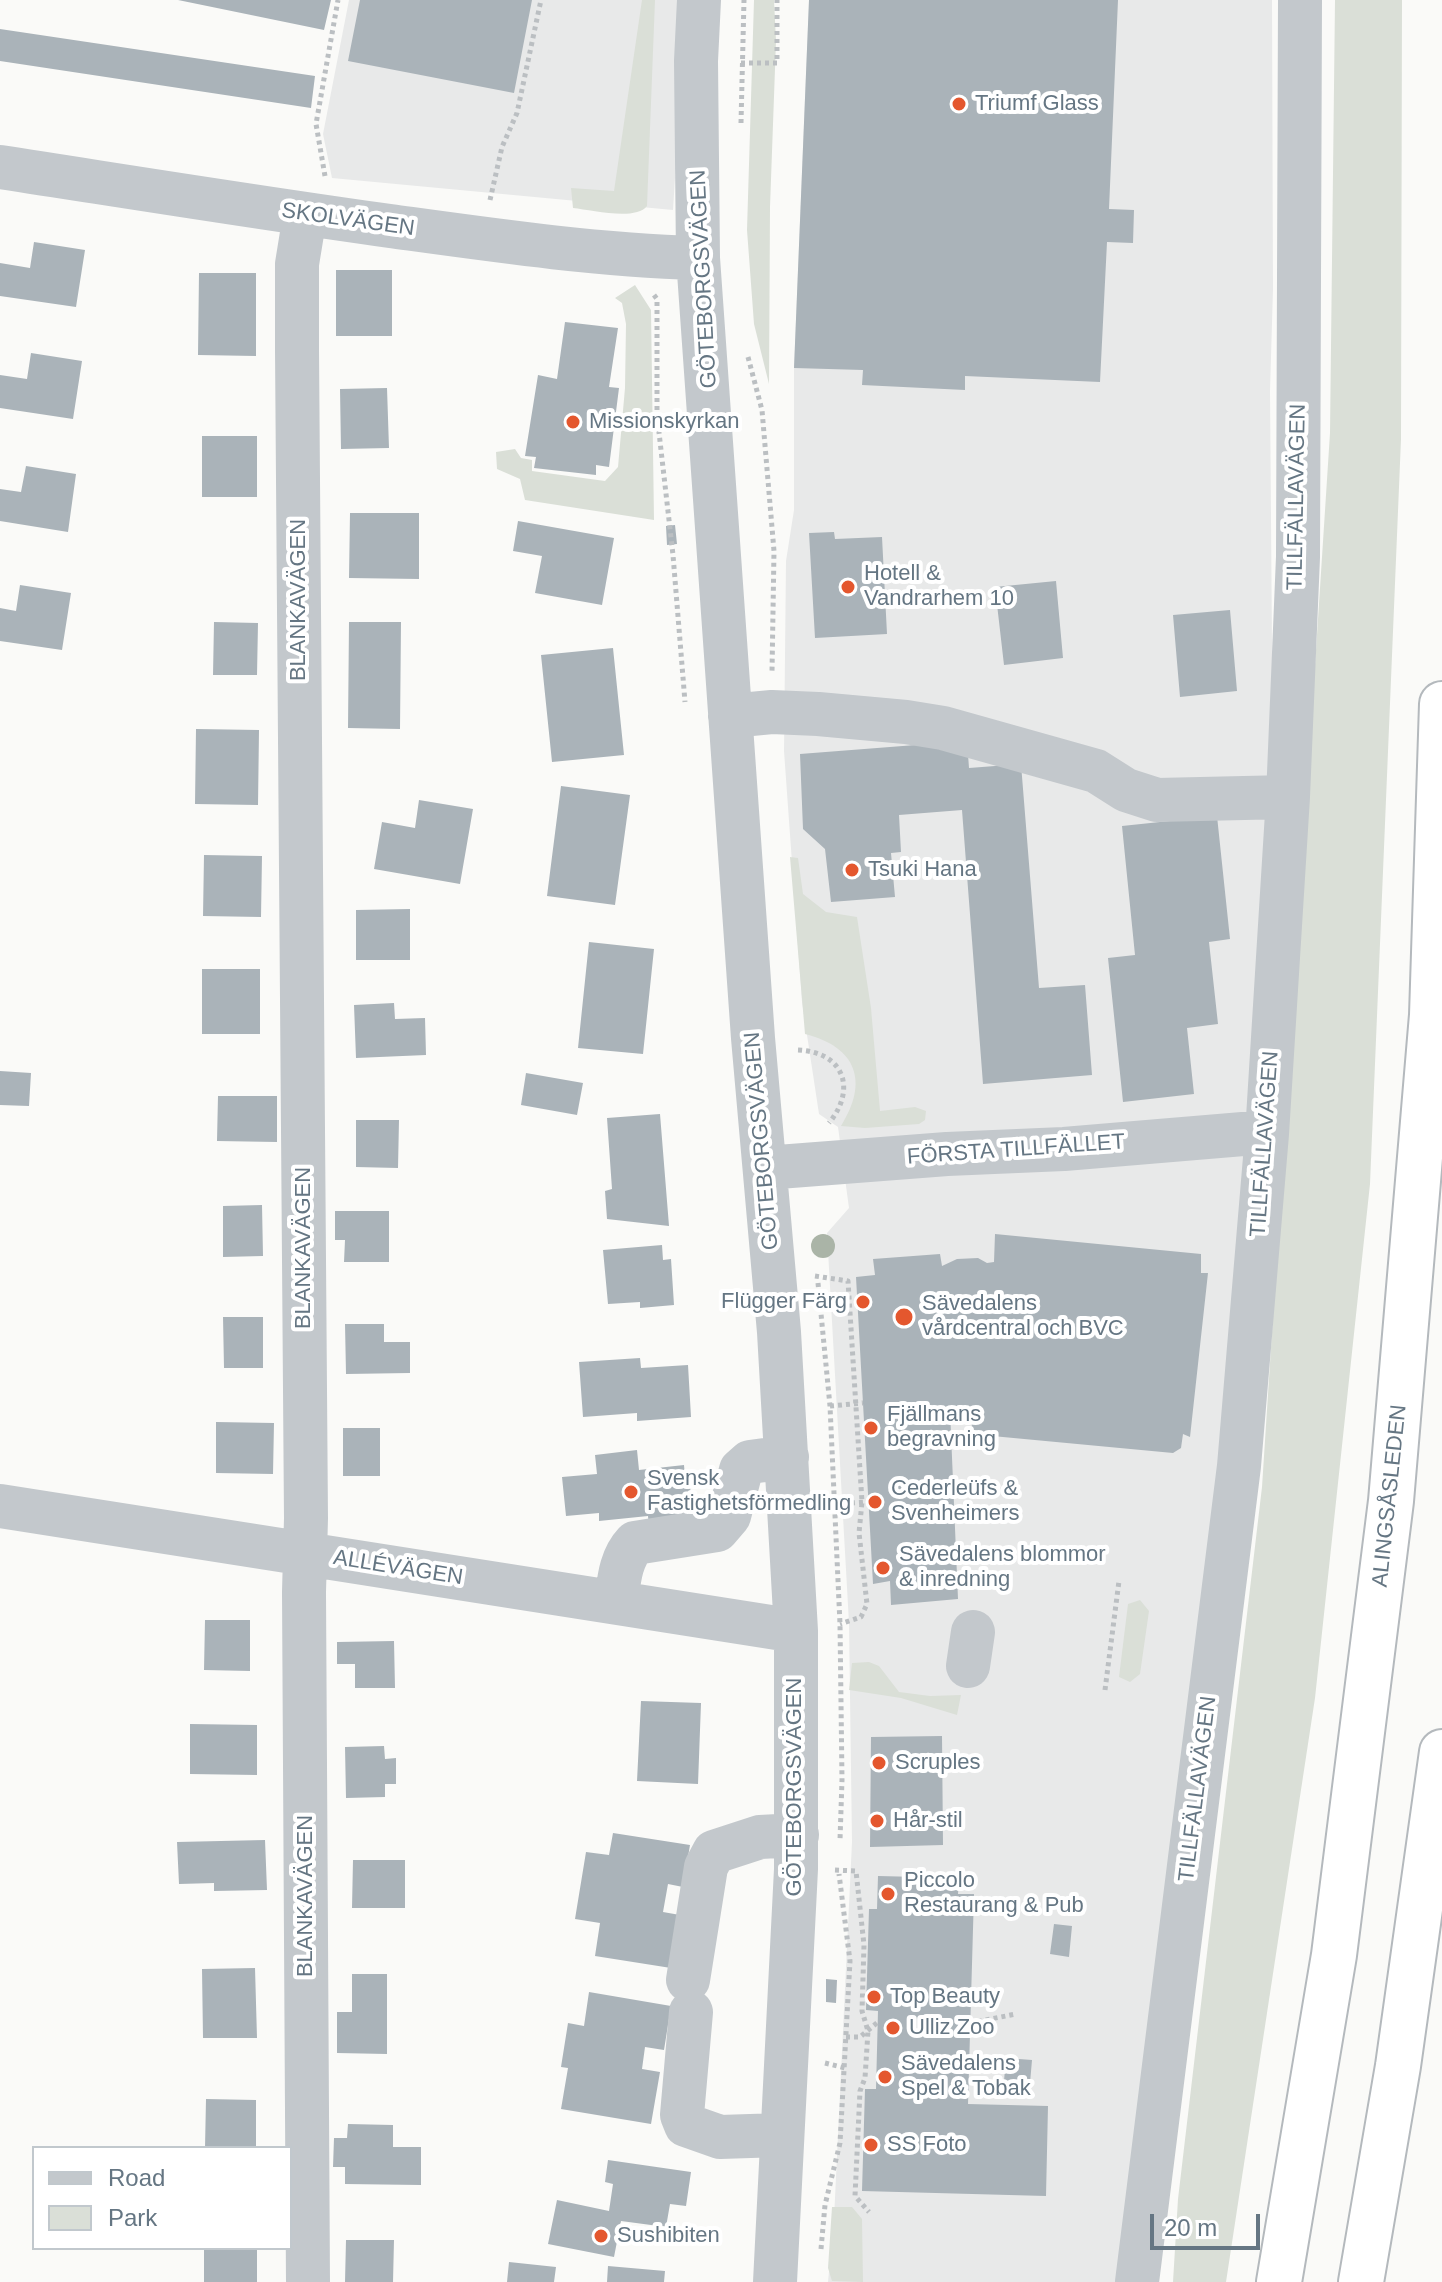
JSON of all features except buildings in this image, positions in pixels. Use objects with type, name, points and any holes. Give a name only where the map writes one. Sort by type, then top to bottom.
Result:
[{"type":"highway","name":"ALINGSÅSLEDEN","points":[[1279,2282],[1334,1955],[1391,1501],[1432,1015],[1442,704]]},
{"type":"highway","points":[[1361,2282],[1398,2066],[1442,1752]]},
{"type":"street","name":"GÖTEBORGSVÄGEN","points":[[699,0],[696,61],[698,258],[765,1168],[768,1460],[796,1631],[797,1835],[775,2282]]},
{"type":"street","name":"TILLFÄLLAVÄGEN","points":[[1137,2282],[1239,1466],[1267,1134],[1288,797],[1298,557],[1300,0]]},
{"type":"street","name":"SKOLVÄGEN","points":[[0,167],[316,201],[550,246],[650,257],[698,258]]},
{"type":"street","name":"BLANKAVÄGEN","points":[[308,2282],[297,264],[316,201]]},
{"type":"street","points":[[730,716],[772,712],[818,714],[943,728],[1096,771],[1126,790],[1157,800],[1288,797]]},
{"type":"street","name":"FÖRSTA TILLFÄLLET","points":[[765,1168],[1267,1134]]},
{"type":"street","points":[[616,1602],[621,1568],[627,1551],[635,1543],[717,1530],[729,1516],[741,1470],[768,1460]]},
{"type":"street","name":"ALLÉVÄGEN","points":[[0,1506],[796,1631]]},
{"type":"street","points":[[781,2135],[720,2137],[686,2125],[682,2115],[689,1996],[706,1867],[714,1852],[760,1837],[797,1835]]},
{"type":"path","points":[[316,201],[316,124],[338,0]]},
{"type":"path","points":[[487,213],[502,147],[517,113],[541,0]]},
{"type":"path","points":[[741,63],[777,63],[777,0]]},
{"type":"path","points":[[521,56],[529,58]]},
{"type":"path","points":[[798,1050],[825,1056],[840,1069],[845,1083],[839,1112],[825,1129]]},
{"type":"path","points":[[815,1276],[848,1281],[860,1404],[866,1502],[859,1533],[867,1604],[861,1617],[840,1624]]},
{"type":"path","points":[[830,1406],[860,1404]]},
{"type":"path","points":[[835,1504],[866,1502]]},
{"type":"path","points":[[1105,1690],[1119,1581]]},
{"type":"path","points":[[839,1871],[856,1871],[864,1945],[862,2011],[868,2031],[865,2078],[860,2091],[855,2196],[869,2212]]},
{"type":"path","points":[[970,2023],[1016,2014]]},
{"type":"path","points":[[846,2037],[860,2037],[878,2022]]},
{"type":"path","points":[[820,2061],[845,2068]]},
{"type":"shaded area","points":[[349,0],[686,0],[673,210],[332,178],[323,134]]},
{"type":"shaded area","points":[[809,0],[1272,0],[1273,289],[1270,391],[1273,771],[1224,1439],[1120,2282],[828,2282],[834,2219],[852,1842],[849,1623],[827,1233],[849,1208],[838,1127],[819,1114],[802,1002],[784,751],[786,561],[794,510],[794,368]]},
{"type":"green space","points":[[642,0],[655,0],[647,206],[623,214],[573,208],[571,188],[614,191]]},
{"type":"green space","points":[[754,0],[774,0],[776,41],[770,207],[769,384],[754,324],[747,230]]},
{"type":"green space","points":[[1335,0],[1402,0],[1401,439],[1370,1184],[1315,1698],[1226,2282],[1173,2282],[1178,2199],[1262,1487],[1330,433]]},
{"type":"green space","points":[[635,285],[651,310],[654,520],[525,500],[520,479],[497,469],[496,452],[515,449],[521,458],[532,460],[532,471],[605,481],[618,467],[625,388],[626,324],[622,303],[615,298]]},
{"type":"green space","points":[[790,857],[798,858],[803,894],[826,912],[857,917],[871,1008],[880,1111],[915,1107],[926,1111],[925,1120],[919,1124],[865,1128],[841,1126],[850,1110],[856,1081],[847,1057],[823,1040],[805,1034]]},
{"type":"green space","points":[[1140,1600],[1149,1611],[1140,1674],[1130,1682],[1119,1677],[1128,1604]]},
{"type":"green space","points":[[869,1662],[879,1666],[899,1692],[930,1696],[961,1695],[957,1715],[901,1698],[849,1690],[852,1663]]},
{"type":"green space","points":[[832,2207],[852,2207],[862,2219],[863,2282],[832,2281],[828,2268]]},
{"type":"place","name":"Triumf Glass","points":[[959,104]]},
{"type":"place","name":"Missionskyrkan","points":[[573,422]]},
{"type":"place","name":"Hotell & Vandrarhem 10","points":[[848,587]]},
{"type":"place","name":"Tsuki Hana","points":[[852,870]]},
{"type":"place","name":"Flügger Färg","points":[[863,1302]]},
{"type":"place","name":"Sävedalens vårdcentral och BVC","points":[[904,1317]]},
{"type":"place","name":"Fjällmans begravning","points":[[871,1428]]},
{"type":"place","name":"Svensk Fastighetsförmedling","points":[[631,1492]]},
{"type":"place","name":"Cederleüfs & Svenheimers","points":[[875,1502]]},
{"type":"place","name":"Sävedalens blommor & inredning","points":[[883,1568]]},
{"type":"place","name":"Scruples","points":[[879,1763]]},
{"type":"place","name":"Hår-stil","points":[[877,1821]]},
{"type":"place","name":"Piccolo Restaurang & Pub","points":[[888,1894]]},
{"type":"place","name":"Top Beauty","points":[[874,1997]]},
{"type":"place","name":"Ulliz Zoo","points":[[893,2028]]},
{"type":"place","name":"Sävedalens Spel & Tobak","points":[[885,2077]]},
{"type":"place","name":"SS Foto","points":[[871,2145]]},
{"type":"place","name":"Sushibiten","points":[[601,2236]]}]
